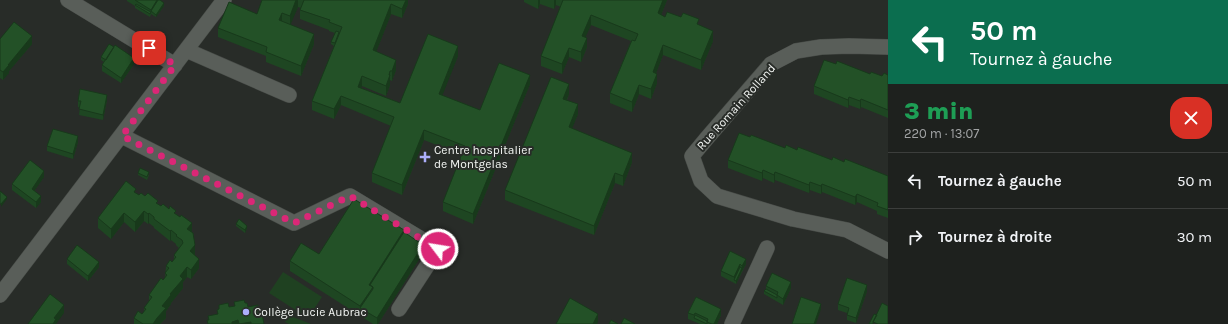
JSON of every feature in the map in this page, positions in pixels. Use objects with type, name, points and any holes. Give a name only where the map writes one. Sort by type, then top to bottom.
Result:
[{"type":"street","points":[[68,0],[175,65]]},
{"type":"street","points":[[0,295],[224,0]]},
{"type":"street","name":"Rue Romain Rolland","points":[[888,47],[821,47],[796,51],[771,64],[692,156],[701,181],[717,196],[793,219],[847,230],[888,251]]},
{"type":"street","points":[[186,50],[289,95]]},
{"type":"street","points":[[122,136],[294,223],[350,196],[438,249],[399,309]]},
{"type":"street","points":[[732,324],[768,248]]},
{"type":"green space","points":[[283,272],[322,297],[308,318],[269,293]]},
{"type":"green space","points":[[288,315],[311,324],[289,324],[285,322]]},
{"type":"building","points":[[135,0],[157,0],[151,10]]},
{"type":"building","points":[[158,0],[164,3],[156,15],[151,11]]},
{"type":"building","points":[[262,0],[296,0],[290,16],[282,13],[279,20],[314,34],[301,66],[266,52],[267,47],[218,28],[229,2],[257,14]]},
{"type":"building","points":[[304,0],[406,0],[402,9],[391,4],[373,50],[396,60],[392,71],[390,71],[386,86],[362,76],[358,87],[400,103],[428,34],[458,46],[439,94],[480,110],[499,63],[530,75],[473,214],[443,202],[465,146],[424,130],[402,185],[372,173],[394,117],[341,96],[334,109],[312,101],[342,27],[329,22],[330,20],[300,10]]},
{"type":"building","points":[[563,0],[663,0],[658,13],[665,17],[667,12],[681,17],[683,13],[699,19],[697,24],[713,31],[701,60],[663,45],[653,72],[657,74],[651,89],[639,85],[632,102],[610,93],[632,40],[635,41],[638,34],[591,15],[582,36],[587,38],[581,52],[569,48],[562,64],[541,56]]},
{"type":"building","points":[[136,4],[151,12],[150,14],[135,5]]},
{"type":"building","points":[[14,22],[32,36],[3,72],[0,70],[0,39]]},
{"type":"building","points":[[336,31],[339,32],[335,43],[331,42]]},
{"type":"building","points":[[109,44],[114,47],[106,60],[101,57]]},
{"type":"building","points":[[115,45],[134,58],[121,78],[102,65]]},
{"type":"building","points":[[824,60],[836,64],[837,61],[870,74],[871,72],[882,76],[884,73],[888,75],[888,110],[861,99],[860,101],[849,97],[848,100],[814,86]]},
{"type":"building","points":[[551,77],[569,84],[563,99],[578,104],[569,127],[632,153],[623,176],[615,173],[594,226],[505,190]]},
{"type":"building","points":[[80,89],[107,95],[103,115],[79,109],[81,101],[78,101]]},
{"type":"building","points":[[53,129],[78,136],[73,154],[47,146]]},
{"type":"building","points":[[739,133],[750,137],[751,135],[785,148],[786,145],[797,150],[798,147],[832,160],[833,157],[844,162],[845,159],[888,176],[888,210],[877,206],[878,203],[857,194],[855,197],[822,184],[821,186],[810,182],[809,185],[775,172],[774,175],[763,170],[762,173],[728,160]]},
{"type":"building","points":[[30,160],[44,171],[32,189],[41,196],[36,202],[12,184]]},
{"type":"building","points":[[140,168],[149,172],[147,177],[138,173]]},
{"type":"building","points":[[126,181],[136,189],[134,192],[139,195],[141,193],[145,196],[148,193],[158,201],[156,203],[161,206],[163,204],[169,209],[170,206],[176,211],[174,213],[180,217],[181,215],[192,223],[187,229],[193,233],[195,245],[190,251],[199,259],[191,270],[187,267],[180,276],[183,279],[162,306],[166,308],[153,324],[143,324],[134,318],[138,311],[142,314],[146,309],[144,308],[152,297],[149,295],[161,278],[163,280],[167,275],[165,273],[169,268],[166,266],[170,260],[172,262],[176,257],[174,255],[183,243],[182,240],[171,230],[170,231],[154,219],[154,217],[149,213],[148,214],[144,211],[135,222],[124,213],[111,229],[98,218]]},
{"type":"building","points":[[0,191],[7,197],[1,204],[0,204]]},
{"type":"building","points":[[354,199],[404,230],[369,285],[373,287],[360,306],[290,261],[301,243],[319,254]]},
{"type":"building","points":[[239,219],[247,226],[245,230],[236,224]]},
{"type":"building","points":[[404,232],[423,245],[377,318],[360,308],[373,289],[370,285]]},
{"type":"building","points":[[77,245],[99,262],[88,276],[67,259]]},
{"type":"building","points":[[730,251],[746,259],[742,266],[740,264],[734,277],[721,271]]},
{"type":"building","points":[[740,267],[742,268],[736,281],[734,280]]},
{"type":"building","points":[[772,273],[791,282],[783,299],[777,295],[778,292],[766,286]]},
{"type":"building","points":[[847,278],[867,285],[856,318],[847,315],[849,308],[838,304]]},
{"type":"building","points":[[766,289],[777,295],[777,298],[764,291]]},
{"type":"building","points":[[50,294],[64,305],[54,318],[56,319],[53,324],[28,324]]},
{"type":"building","points":[[696,297],[721,309],[714,324],[707,322],[708,319],[695,313],[694,315],[688,313]]},
{"type":"building","points":[[801,297],[821,304],[814,324],[792,324]]},
{"type":"building","points":[[570,298],[598,314],[593,324],[556,324]]},
{"type":"building","points":[[244,300],[248,307],[258,305],[258,309],[261,308],[264,324],[251,324],[251,322],[239,324],[238,320],[232,322],[232,324],[208,324],[208,316],[218,314],[217,310],[219,309],[219,305],[228,303],[229,307],[235,306],[234,302]]},
{"type":"building","points":[[882,303],[888,306],[888,324],[878,324],[873,322]]},
{"type":"building","points":[[874,314],[877,315],[873,324],[869,324]]},
{"type":"building","points":[[695,315],[707,321],[707,324],[694,318]]},
{"type":"building","points":[[624,318],[635,324],[621,324]]},
{"type":"building","points":[[611,320],[618,324],[609,324]]},
{"type":"place","name":"Centre hospitalier de Montgelas","points":[[425,157]]},
{"type":"place","name":"Collège Lucie Aubrac","points":[[246,312]]},
{"type":"route","points":[[149,48],[175,65],[122,136],[294,223],[350,196],[438,249]]}]
